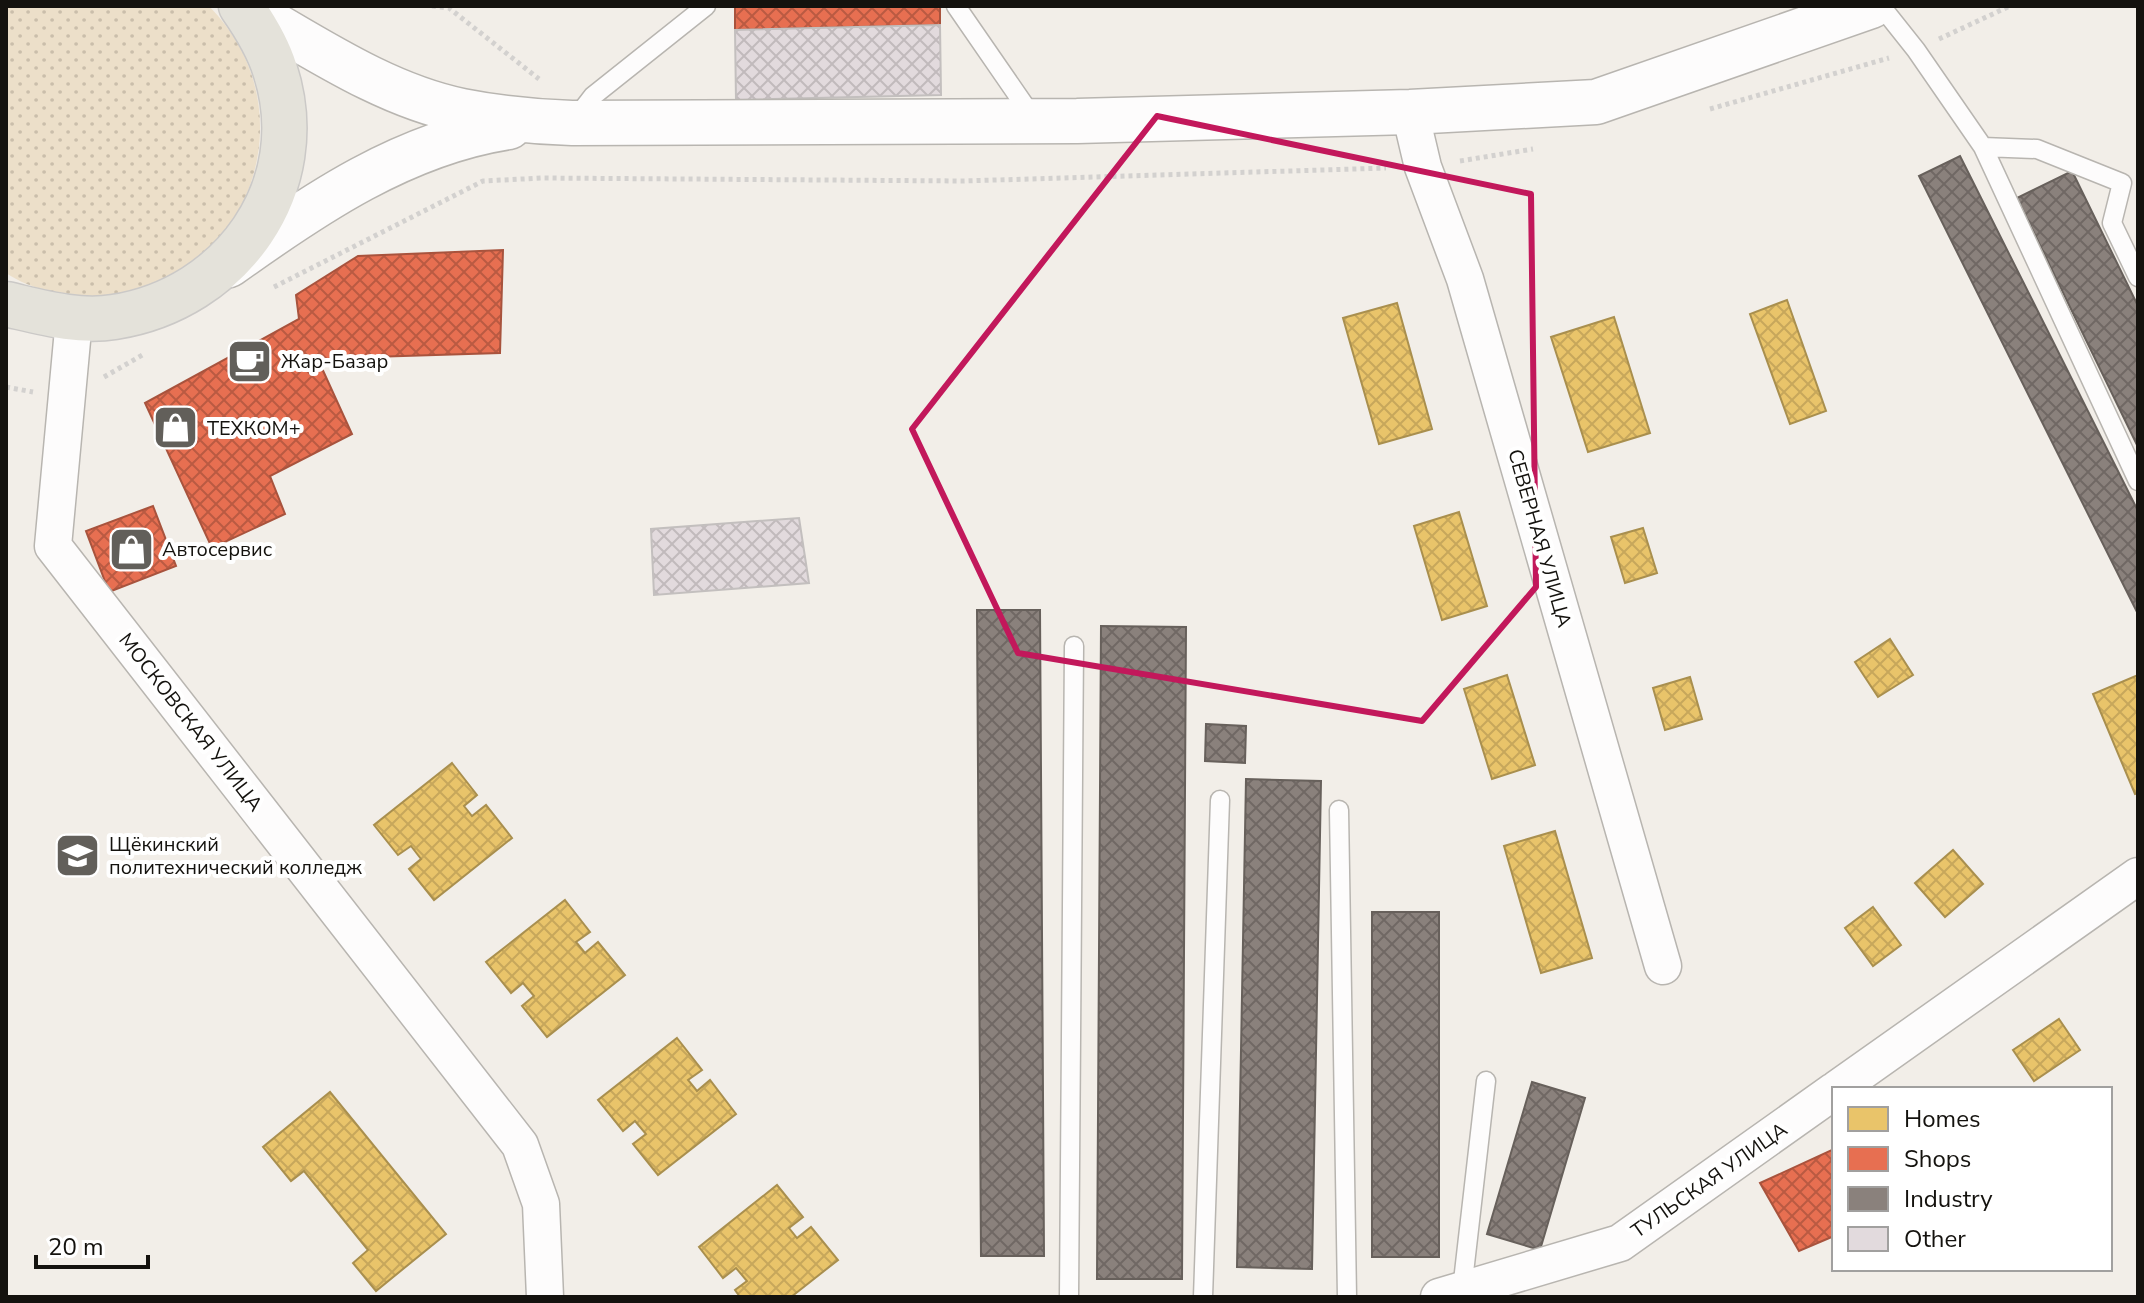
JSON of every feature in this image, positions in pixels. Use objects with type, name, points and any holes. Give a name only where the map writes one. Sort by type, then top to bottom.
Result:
[{"type":"main road","points":[[31,308],[111,318],[148,311],[183,296],[214,275],[241,248],[262,217],[276,182],[283,145],[283,107],[276,71],[261,36],[242,6]]},
{"type":"street","points":[[242,6],[343,63],[408,94],[461,110],[1035,122],[1410,112],[1596,102],[1871,6]]},
{"type":"street","name":"СЕВЕРНАЯ УЛИЦА","points":[[1410,112],[1423,167],[1465,279],[1663,966]]},
{"type":"street","points":[[214,275],[301,213],[414,153],[470,133],[569,114]]},
{"type":"street","name":"МОСКОВСКАЯ УЛИЦА","points":[[31,308],[67,399],[53,546],[520,1145],[541,1204],[545,1297]]},
{"type":"street","name":"ТУЛЬСКАЯ УЛИЦА","points":[[1840,1087],[2138,876]]},
{"type":"street","name":"ТУЛЬСКАЯ УЛИЦА","points":[[1450,1294],[1620,1243],[1832,1093]]},
{"type":"lane","points":[[569,114],[706,6]]},
{"type":"lane","points":[[956,6],[1035,122]]},
{"type":"lane","points":[[1881,6],[1916,50],[1983,147],[2138,481]]},
{"type":"lane","points":[[1983,147],[2037,149],[2130,187],[2112,223],[2138,277]]},
{"type":"lane","points":[[1069,1297],[1074,646]]},
{"type":"lane","points":[[1203,1297],[1220,800]]},
{"type":"lane","points":[[1339,810],[1347,1297]]},
{"type":"lane","points":[[1450,1294],[1486,1081]]},
{"type":"path","points":[[432,6],[449,8],[542,81],[569,114]]},
{"type":"path","points":[[1705,110],[1916,50],[2010,6]]},
{"type":"path","points":[[273,288],[483,181],[543,178],[964,181],[1423,167],[1541,148]]},
{"type":"path","points":[[6,387],[67,399],[147,351]]},
{"type":"highlighted area","points":[[1157,116],[1531,194],[1536,587],[1422,721],[1018,653],[912,429]]},
{"type":"shaded area","points":[[6,6],[209,6],[241,49],[257,96],[259,144],[248,190],[225,231],[191,264],[147,287],[94,296],[48,291],[6,273]]},
{"type":"building: Homes","points":[[1787,300],[1826,411],[1790,424],[1750,314]]},
{"type":"building: Homes","points":[[1397,303],[1432,429],[1379,444],[1343,318]]},
{"type":"building: Homes","points":[[1614,317],[1650,433],[1588,452],[1551,337]]},
{"type":"building: Homes","points":[[1459,512],[1487,606],[1442,620],[1414,526]]},
{"type":"building: Homes","points":[[1643,528],[1657,573],[1625,583],[1611,537]]},
{"type":"building: Homes","points":[[1890,639],[1913,675],[1878,697],[1855,662]]},
{"type":"building: Homes","points":[[1507,675],[1535,765],[1492,779],[1464,689]]},
{"type":"building: Homes","points":[[2138,675],[2138,793],[2135,794],[2093,694]]},
{"type":"building: Homes","points":[[1690,677],[1702,719],[1665,730],[1653,688]]},
{"type":"building: Homes","points":[[452,763],[477,795],[464,806],[472,816],[486,805],[512,838],[434,900],[409,869],[421,859],[411,846],[398,855],[374,825]]},
{"type":"building: Homes","points":[[1555,831],[1592,958],[1541,973],[1504,846]]},
{"type":"building: Homes","points":[[1953,850],[1983,884],[1945,917],[1915,883]]},
{"type":"building: Homes","points":[[565,900],[590,932],[576,942],[585,953],[598,942],[625,975],[547,1037],[522,1006],[534,996],[523,983],[511,993],[486,962]]},
{"type":"building: Homes","points":[[1873,907],[1901,945],[1873,966],[1845,928]]},
{"type":"building: Homes","points":[[2059,1019],[2080,1050],[2034,1081],[2013,1050]]},
{"type":"building: Homes","points":[[677,1038],[702,1070],[688,1080],[697,1091],[710,1080],[736,1114],[658,1175],[633,1144],[646,1134],[635,1121],[623,1131],[598,1100]]},
{"type":"building: Homes","points":[[330,1092],[446,1234],[376,1291],[353,1263],[368,1250],[304,1171],[291,1181],[263,1147]]},
{"type":"building: Homes","points":[[777,1185],[803,1217],[789,1228],[797,1238],[811,1227],[838,1260],[791,1297],[740,1297],[735,1290],[747,1281],[736,1268],[723,1278],[699,1247]]},
{"type":"building: Shops","points":[[735,6],[940,6],[940,25],[735,30]]},
{"type":"building: Shops","points":[[503,250],[500,353],[338,358],[320,364],[352,434],[270,476],[285,514],[212,548],[145,403],[299,319],[296,295],[358,256]]},
{"type":"building: Shops","name":"Автосервис","points":[[153,506],[176,566],[109,592],[86,531]]},
{"type":"building: Shops","points":[[1832,1150],[1832,1237],[1799,1251],[1760,1183]]},
{"type":"building: Industry","points":[[1960,156],[2138,511],[2138,614],[1919,176]]},
{"type":"building: Industry","points":[[2072,171],[2138,306],[2138,447],[2017,198]]},
{"type":"building: Industry","points":[[977,610],[1040,610],[1044,1256],[981,1256]]},
{"type":"building: Industry","points":[[1101,626],[1186,627],[1182,1279],[1097,1279]]},
{"type":"building: Industry","points":[[1206,724],[1246,726],[1245,763],[1205,761]]},
{"type":"building: Industry","points":[[1246,779],[1321,781],[1312,1269],[1237,1267]]},
{"type":"building: Industry","points":[[1372,912],[1439,912],[1439,1257],[1372,1257]]},
{"type":"building: Industry","points":[[1532,1082],[1585,1098],[1540,1250],[1487,1234]]},
{"type":"building: Other","points":[[940,25],[941,95],[736,100],[735,30]]},
{"type":"building: Other","points":[[799,518],[809,583],[654,595],[651,529]]},
{"type":"place","name":"Жар-Базар","points":[[250,361]]},
{"type":"place","name":"ТЕХКОМ+","points":[[176,428]]},
{"type":"place","name":"Автосервис","points":[[131,549]]},
{"type":"place","name":"Щёкинский политехнический колледж","points":[[78,856]]}]
